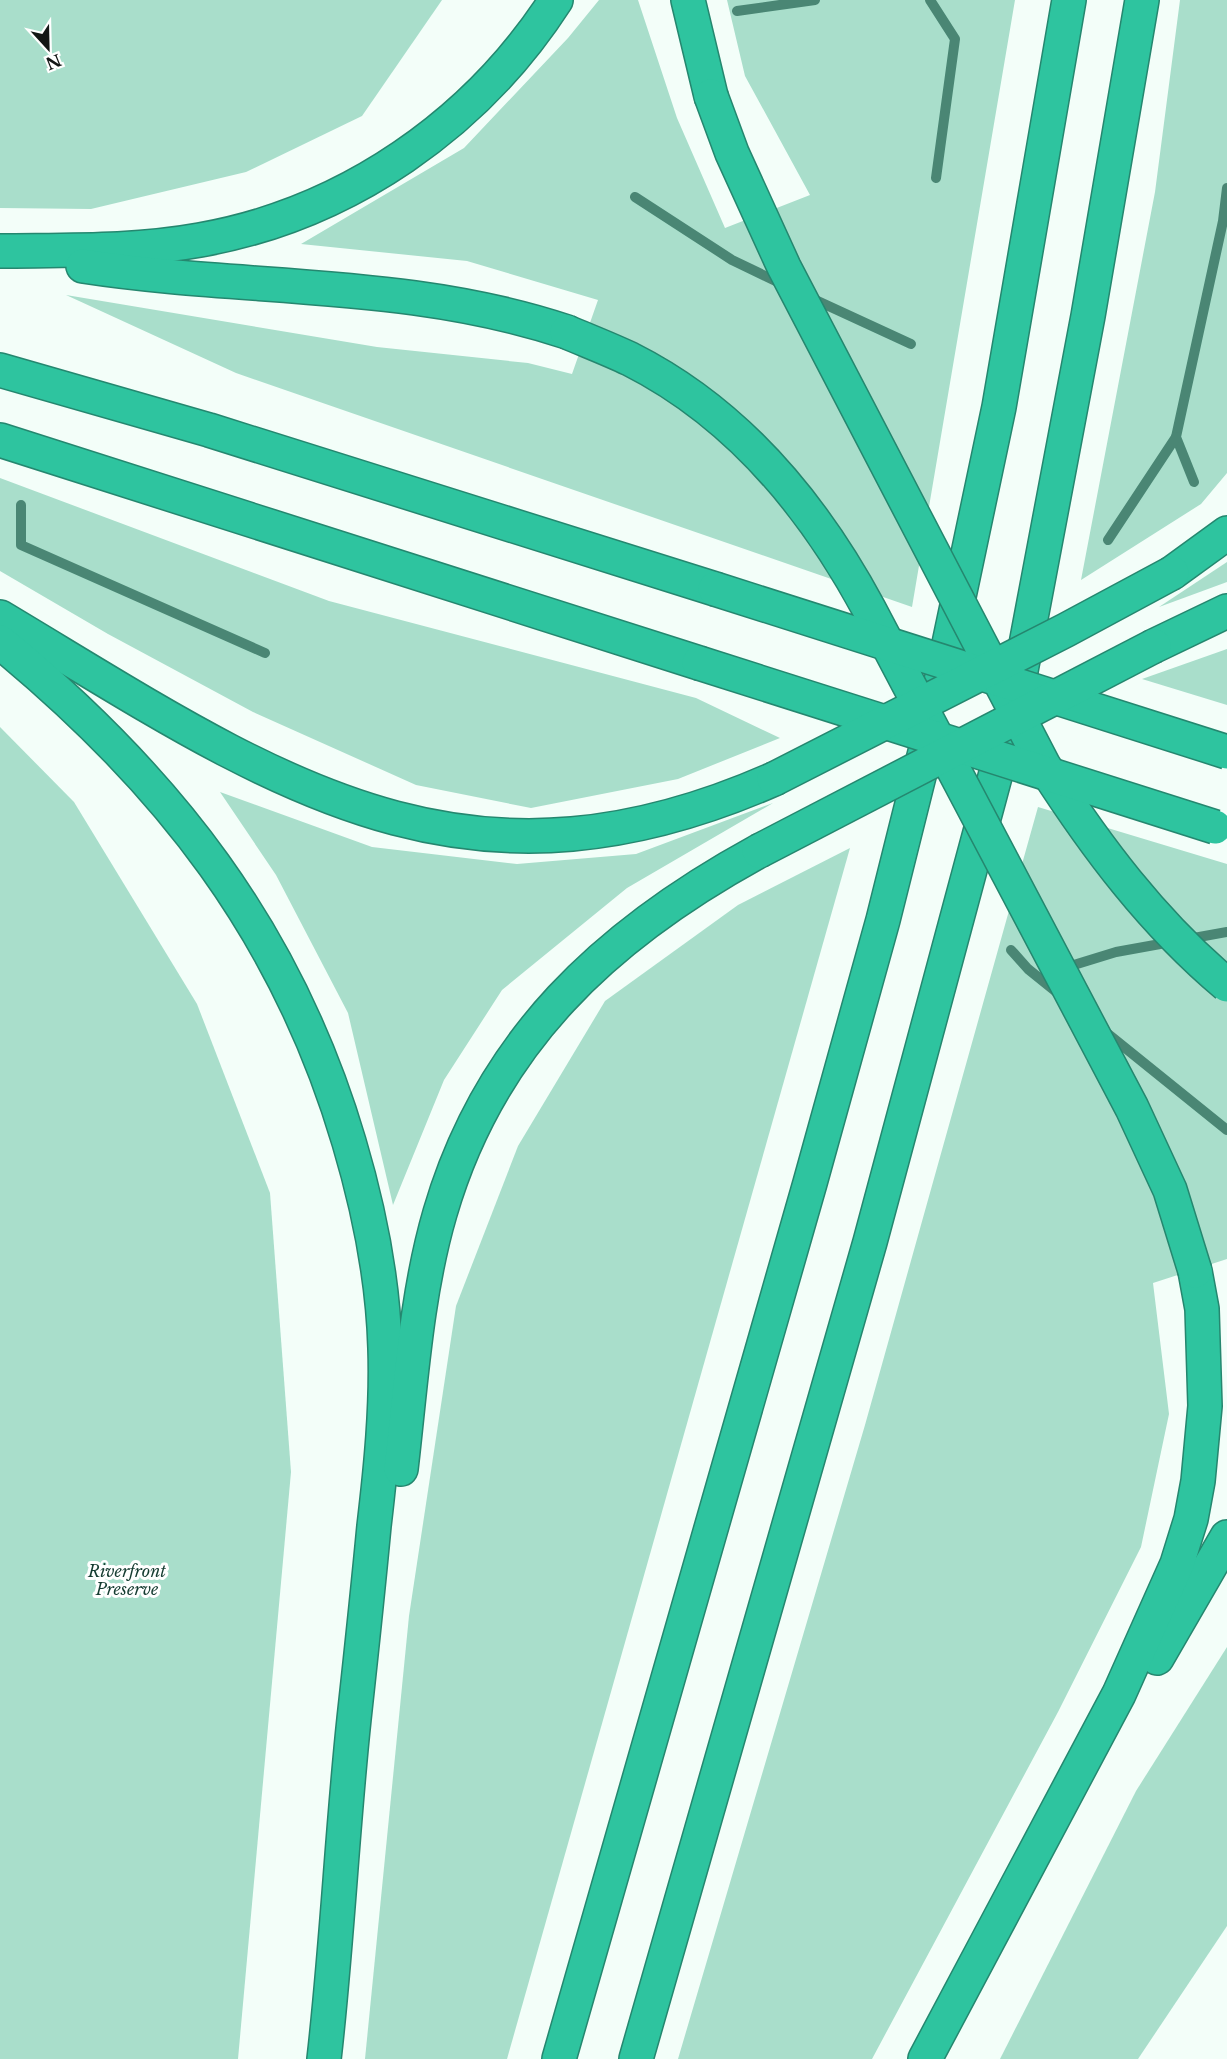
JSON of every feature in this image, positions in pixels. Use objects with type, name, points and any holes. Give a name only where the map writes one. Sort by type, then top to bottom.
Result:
[{"type":"highway","points":[[0,252],[146,247],[200,240],[250,229],[305,210],[382,171],[463,112],[528,41],[556,0]]},
{"type":"highway","points":[[688,0],[711,96],[732,153],[784,267],[1044,766],[1082,826],[1121,877],[1163,925],[1227,985]]},
{"type":"highway","points":[[559,2059],[810,1183],[916,790],[980,509],[1024,276],[1069,0]]},
{"type":"highway","points":[[636,2059],[873,1231],[1017,692],[1090,304],[1142,0]]},
{"type":"highway","points":[[0,252],[109,270],[390,293],[493,310],[567,332],[630,359],[661,376],[728,424],[782,478],[826,535],[869,609],[1132,1108],[1170,1190],[1195,1271],[1202,1309],[1205,1406],[1198,1480],[1191,1519],[1177,1564],[1119,1694],[925,2059]]},
{"type":"highway","points":[[0,370],[209,430],[1227,752]]},
{"type":"highway","points":[[0,440],[1221,829]]},
{"type":"highway","points":[[0,617],[218,747],[333,800],[407,823],[482,835],[521,837],[604,831],[676,816],[709,806],[774,779],[1066,630],[1172,573],[1227,533]]},
{"type":"highway","points":[[324,2059],[332,1991],[361,1821],[422,1303],[441,1211],[475,1123],[501,1077],[529,1035],[593,964],[647,921],[703,882],[1154,646],[1227,611]]},
{"type":"highway","points":[[0,642],[78,709],[148,780],[190,831],[242,903],[285,977],[312,1038],[340,1110],[364,1198],[381,1296],[385,1347],[385,1392],[378,1493],[342,1828],[332,1991]]},
{"type":"highway","points":[[942,2059],[1167,1641],[1227,1537]]},
{"type":"green space","points":[[0,0],[442,0],[362,116],[246,172],[91,209],[0,208]]},
{"type":"green space","points":[[599,0],[638,0],[677,118],[725,228],[810,195],[745,76],[727,0],[1015,0],[912,607],[236,373],[66,295],[377,347],[528,363],[572,374],[598,300],[467,261],[301,244],[464,148],[568,38]]},
{"type":"green space","points":[[1180,0],[1227,0],[1227,473],[1201,504],[1081,580],[1155,192]]},
{"type":"green space","points":[[0,478],[329,601],[696,698],[780,738],[678,779],[531,808],[416,785],[253,712],[108,634],[0,571]]},
{"type":"green space","points":[[1227,562],[1227,582],[1159,607]]},
{"type":"green space","points":[[1227,649],[1227,705],[1142,679]]},
{"type":"green space","name":"Riverfront Preserve","points":[[0,727],[74,802],[197,1004],[270,1193],[291,1472],[238,2059],[0,2059]]},
{"type":"green space","points":[[220,792],[372,847],[517,864],[636,854],[773,803],[627,888],[502,990],[444,1080],[393,1205],[348,1013],[276,875]]},
{"type":"green space","points":[[1038,807],[1227,864],[1227,1259],[1153,1283],[1169,1414],[1141,1547],[1058,1712],[872,2059],[678,2059],[865,1425]]},
{"type":"green space","points":[[850,848],[507,2059],[365,2059],[409,1616],[456,1306],[518,1146],[605,1001],[738,905]]},
{"type":"green space","points":[[1227,1647],[1227,1926],[1138,2059],[1000,2059],[1136,1791]]},
{"type":"waterway","points":[[737,11],[815,0]]},
{"type":"waterway","points":[[930,0],[955,39],[936,178]]},
{"type":"waterway","points":[[1194,482],[1176,437],[1223,221],[1227,188]]},
{"type":"waterway","points":[[635,197],[732,260],[784,285]]},
{"type":"waterway","points":[[809,297],[911,344]]},
{"type":"waterway","points":[[1108,540],[1176,437]]},
{"type":"waterway","points":[[21,505],[21,545],[265,653]]},
{"type":"waterway","points":[[1064,968],[1116,952],[1227,932]]},
{"type":"waterway","points":[[1011,950],[1028,969],[1059,994]]},
{"type":"waterway","points":[[1103,1030],[1227,1130]]}]
